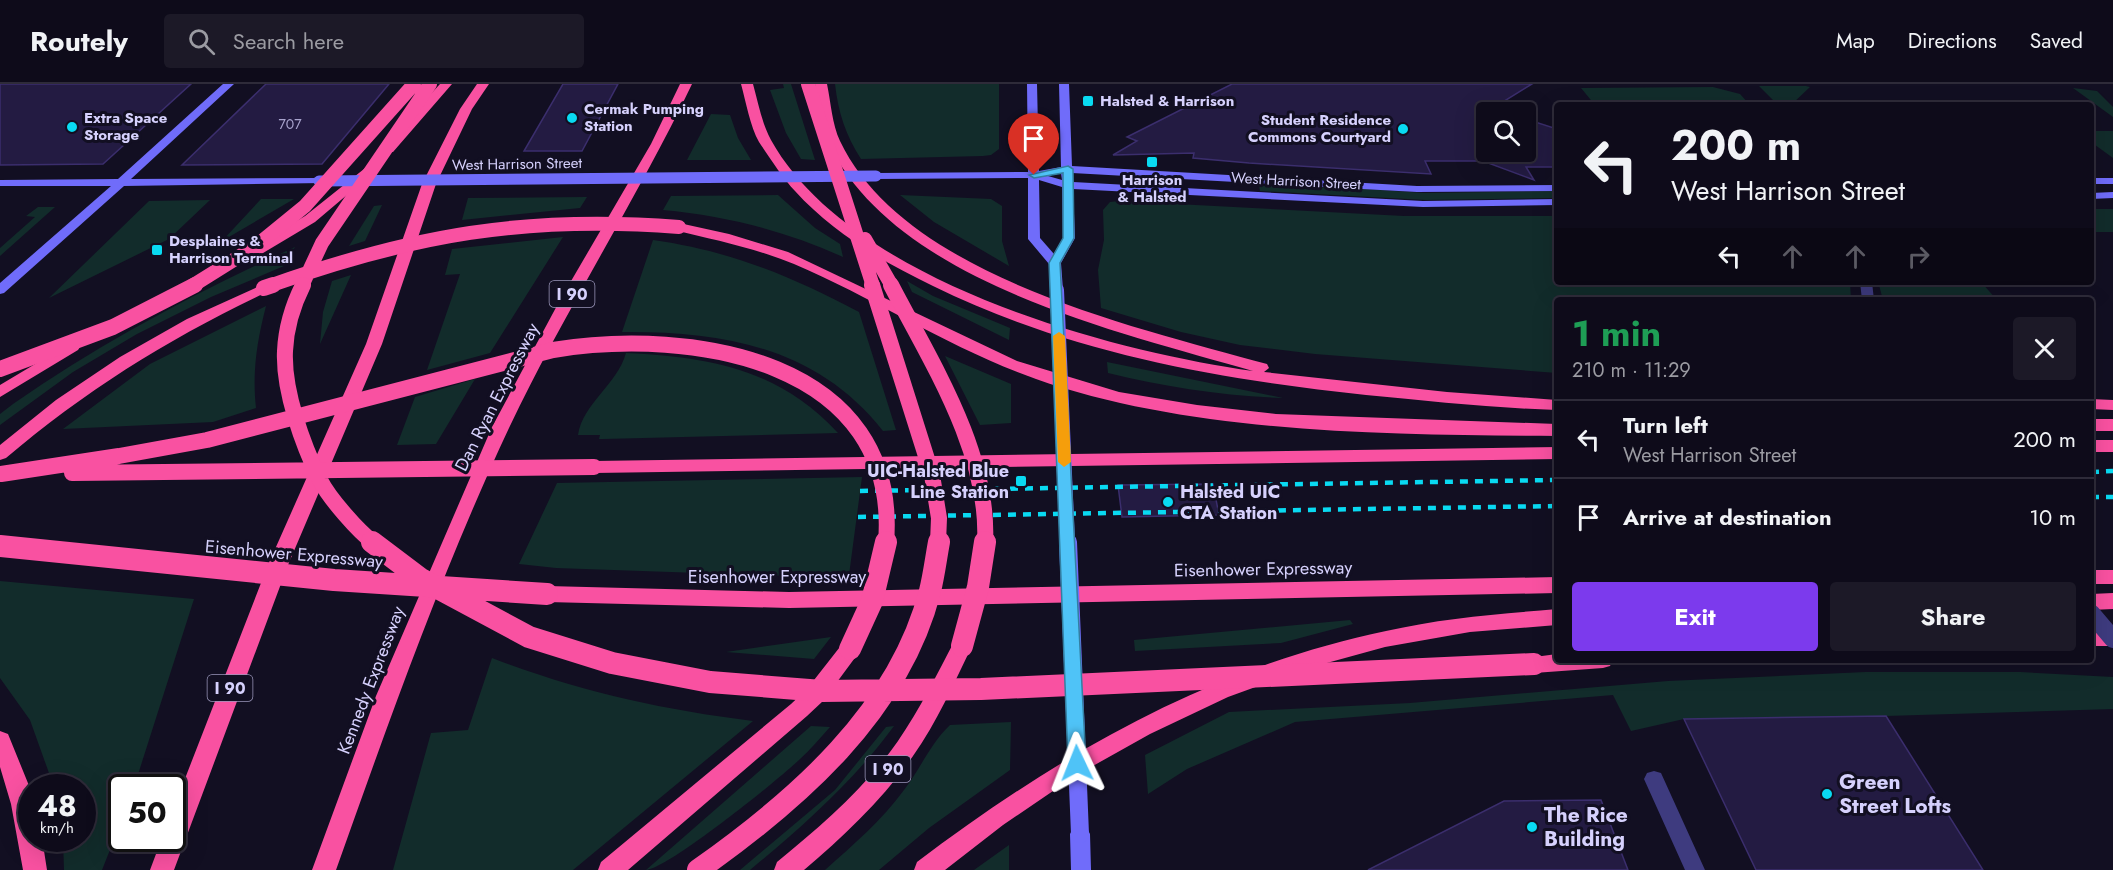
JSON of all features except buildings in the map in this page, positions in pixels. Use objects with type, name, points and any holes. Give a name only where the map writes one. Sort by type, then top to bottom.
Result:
[{"type":"highway","points":[[0,369],[82,338],[147,309],[233,260],[287,222],[322,189],[414,84]]},
{"type":"highway","points":[[430,84],[322,243],[293,306],[285,352],[291,403],[321,482],[365,536],[421,579],[529,637],[612,663],[710,682],[822,691],[959,690],[1554,663]]},
{"type":"highway","points":[[0,392],[60,353],[150,304],[260,250],[305,224],[337,201],[410,129],[446,84]]},
{"type":"highway","name":"I 90","points":[[162,870],[209,740],[278,565],[370,353],[429,184],[466,110],[483,84]]},
{"type":"highway","name":"Dan Ryan Expressway","points":[[465,507],[529,371],[657,144],[686,84]]},
{"type":"highway","points":[[747,84],[755,123],[790,180],[852,234],[901,266],[975,300],[1079,338],[1209,370],[1317,385],[1554,405]]},
{"type":"highway","name":"I 90","points":[[786,870],[855,807],[905,749],[932,707],[962,646],[981,585],[985,554],[986,518],[980,476],[957,418],[906,313],[886,273],[853,220],[808,84]]},
{"type":"highway","points":[[821,84],[834,141],[852,172],[878,202],[936,247],[995,280],[1103,322],[1317,385]]},
{"type":"highway","points":[[698,870],[759,828],[820,773],[845,745],[880,696],[905,652],[922,613],[934,573],[939,521],[931,472],[853,220]]},
{"type":"highway","points":[[0,454],[38,420],[118,363],[176,330],[264,288],[359,255],[461,233],[584,222],[679,227],[713,233],[773,251],[834,278],[999,359],[1077,387],[1132,400],[1221,415],[1294,421],[1554,430]]},
{"type":"highway","points":[[1,474],[95,461],[234,433],[571,347],[638,343],[714,350],[768,365],[817,392],[855,423],[875,458],[886,499],[886,547],[877,591],[850,649],[815,695],[610,870]]},
{"type":"highway","points":[[2094,404],[2113,405]]},
{"type":"highway","points":[[2094,425],[2113,425]]},
{"type":"highway","points":[[2094,446],[2113,446]]},
{"type":"highway","points":[[1,474],[1554,453]]},
{"type":"highway","name":"Kennedy Expressway","points":[[324,870],[387,696],[465,507]]},
{"type":"highway","name":"Eisenhower Expressway","points":[[0,546],[334,580],[547,594],[789,600],[1554,585]]},
{"type":"highway","points":[[2094,577],[2113,577]]},
{"type":"highway","points":[[2094,602],[2113,601]]},
{"type":"highway","points":[[926,870],[1044,781],[1153,721],[1226,688],[1338,649],[1403,634],[1496,621],[1554,617]]},
{"type":"highway","points":[[2094,638],[2113,638]]},
{"type":"highway","points":[[0,741],[11,763],[26,816],[35,870]]},
{"type":"main road","points":[[0,290],[229,84]]},
{"type":"main road","points":[[1032,84],[1034,239],[1055,263]]},
{"type":"main road","points":[[1064,84],[1069,238],[1055,263],[1081,870]]},
{"type":"main road","name":"West Harrison Street","points":[[0,183],[1034,175],[1068,169],[1417,189],[1554,188]]},
{"type":"main road","name":"West Harrison Street","points":[[1034,175],[1068,185],[1423,204],[1554,202]]},
{"type":"main road","points":[[2094,181],[2113,181]]},
{"type":"main road","points":[[2094,196],[2113,195]]},
{"type":"street","points":[[2094,616],[2113,638]]},
{"type":"street","points":[[1654,779],[1695,870]]},
{"type":"green space","points":[[783,84],[791,84],[815,160],[801,159],[786,133],[770,90],[784,88]]},
{"type":"green space","points":[[835,84],[999,84],[999,149],[991,155],[983,156],[861,159],[844,123]]},
{"type":"green space","points":[[1759,86],[1810,87],[1794,102],[1769,102],[1774,101]]},
{"type":"green space","points":[[1713,87],[1740,94],[1747,102],[1593,102],[1581,88]]},
{"type":"green space","points":[[2073,88],[2097,91],[2113,107],[2113,117],[2094,102]]},
{"type":"green space","points":[[711,114],[730,115],[738,138],[751,160],[687,160]]},
{"type":"green space","points":[[2094,131],[2113,131],[2113,158],[2094,144]]},
{"type":"green space","points":[[1259,186],[1321,186],[1424,193],[1554,191],[1554,198],[1426,200],[1260,191]]},
{"type":"green space","points":[[778,195],[815,228],[840,244],[843,257],[756,226],[710,216],[663,210],[671,196]]},
{"type":"green space","points":[[900,195],[991,199],[1002,206],[1002,241],[1009,266],[934,222]]},
{"type":"green space","points":[[587,197],[580,208],[462,220],[468,198]]},
{"type":"green space","points":[[261,199],[294,199],[222,241]]},
{"type":"green space","points":[[210,200],[169,239],[49,298],[149,201]]},
{"type":"green space","points":[[1110,202],[1404,216],[1554,216],[1554,285],[1850,285],[1851,297],[1554,297],[1554,373],[1315,354],[1240,345],[1181,332],[1101,308],[1098,270],[1104,240],[1103,210]]},
{"type":"green space","points":[[382,205],[365,241],[349,246],[374,206]]},
{"type":"green space","points":[[38,207],[55,207],[0,256],[0,248],[35,217],[26,216]]},
{"type":"green space","points":[[2094,209],[2113,209],[2113,232],[2094,232]]},
{"type":"green space","points":[[563,237],[490,353],[427,370],[460,274],[445,275],[452,249]]},
{"type":"green space","points":[[653,240],[734,258],[784,276],[859,312],[896,430],[883,431],[857,403],[828,380],[798,362],[765,350],[696,335],[622,332]]},
{"type":"green space","points":[[295,247],[284,266],[211,297],[137,334],[73,372],[0,425],[0,414],[13,404],[115,339],[186,300]]},
{"type":"green space","points":[[351,275],[320,344],[323,312],[332,281]]},
{"type":"green space","points":[[907,281],[933,296],[1010,328],[1009,340],[912,292]]},
{"type":"green space","points":[[1879,285],[1984,285],[1994,297],[1882,297]]},
{"type":"green space","points":[[266,306],[256,357],[256,408],[213,422],[63,429],[150,364]]},
{"type":"green space","points":[[626,353],[686,358],[741,371],[792,394],[815,411],[838,433],[603,439],[599,439],[600,435],[578,435],[586,413],[615,375]]},
{"type":"green space","points":[[945,356],[1011,384],[1011,423],[980,425]]},
{"type":"green space","points":[[1107,362],[1283,398],[1217,393],[1151,383],[1108,373]]},
{"type":"green space","points":[[475,379],[436,444],[397,445],[415,397]]},
{"type":"green space","points":[[862,477],[849,575],[789,576],[556,568],[519,564],[557,483]]},
{"type":"green space","points":[[0,581],[194,599],[138,774],[108,774],[109,852],[102,870],[64,870],[63,852],[96,852],[96,774],[49,774],[30,720],[0,678]]},
{"type":"green space","points":[[1350,620],[1353,624],[1281,643],[1135,651],[1134,640]]},
{"type":"green space","points":[[831,637],[814,659],[726,652]]},
{"type":"green space","points":[[492,658],[589,690],[621,698],[685,711],[753,721],[573,870],[393,870],[431,733],[468,730]]},
{"type":"green space","points":[[1866,672],[2020,672],[2113,677],[2113,709],[1684,719],[1631,731],[1613,695],[1295,722],[1187,769],[1148,794],[1145,755],[1229,712],[1410,703],[1668,681]]},
{"type":"green space","points":[[1011,722],[1010,770],[929,828],[879,870],[825,870],[886,812],[950,725]]},
{"type":"green space","points":[[811,726],[830,727],[799,760],[747,803],[699,840],[658,866],[646,870]]},
{"type":"green space","points":[[894,726],[862,766],[808,820],[750,870],[740,870],[835,790],[886,727]]},
{"type":"green space","points":[[1009,845],[1009,870],[974,870]]},
{"type":"railway","points":[[2094,472],[2113,471]]},
{"type":"railway","points":[[860,491],[1554,480]]},
{"type":"railway","points":[[2094,497],[2113,497]]},
{"type":"railway","points":[[858,517],[1554,506]]},
{"type":"slow traffic","points":[[1059,336],[1064,462]]},
{"type":"place","name":"Halsted & Harrison","points":[[1088,101]]},
{"type":"place","name":"Cermak Pumping Station","points":[[572,118]]},
{"type":"place","name":"Extra Space Storage","points":[[72,127]]},
{"type":"place","name":"Student Residence Commons Courtyard","points":[[1403,129]]},
{"type":"place","name":"Harrison & Halsted","points":[[1152,162]]},
{"type":"place","name":"Desplaines & Harrison Terminal","points":[[157,250]]},
{"type":"place","name":"UIC-Halsted Blue Line Station","points":[[1021,481]]},
{"type":"place","name":"Halsted UIC CTA Station","points":[[1168,502]]},
{"type":"place","name":"Green Street Lofts","points":[[1827,794]]},
{"type":"place","name":"The Rice Building","points":[[1532,827]]},
{"type":"route","points":[[1034,175],[1068,169],[1069,238],[1055,263],[1077,763]]}]
